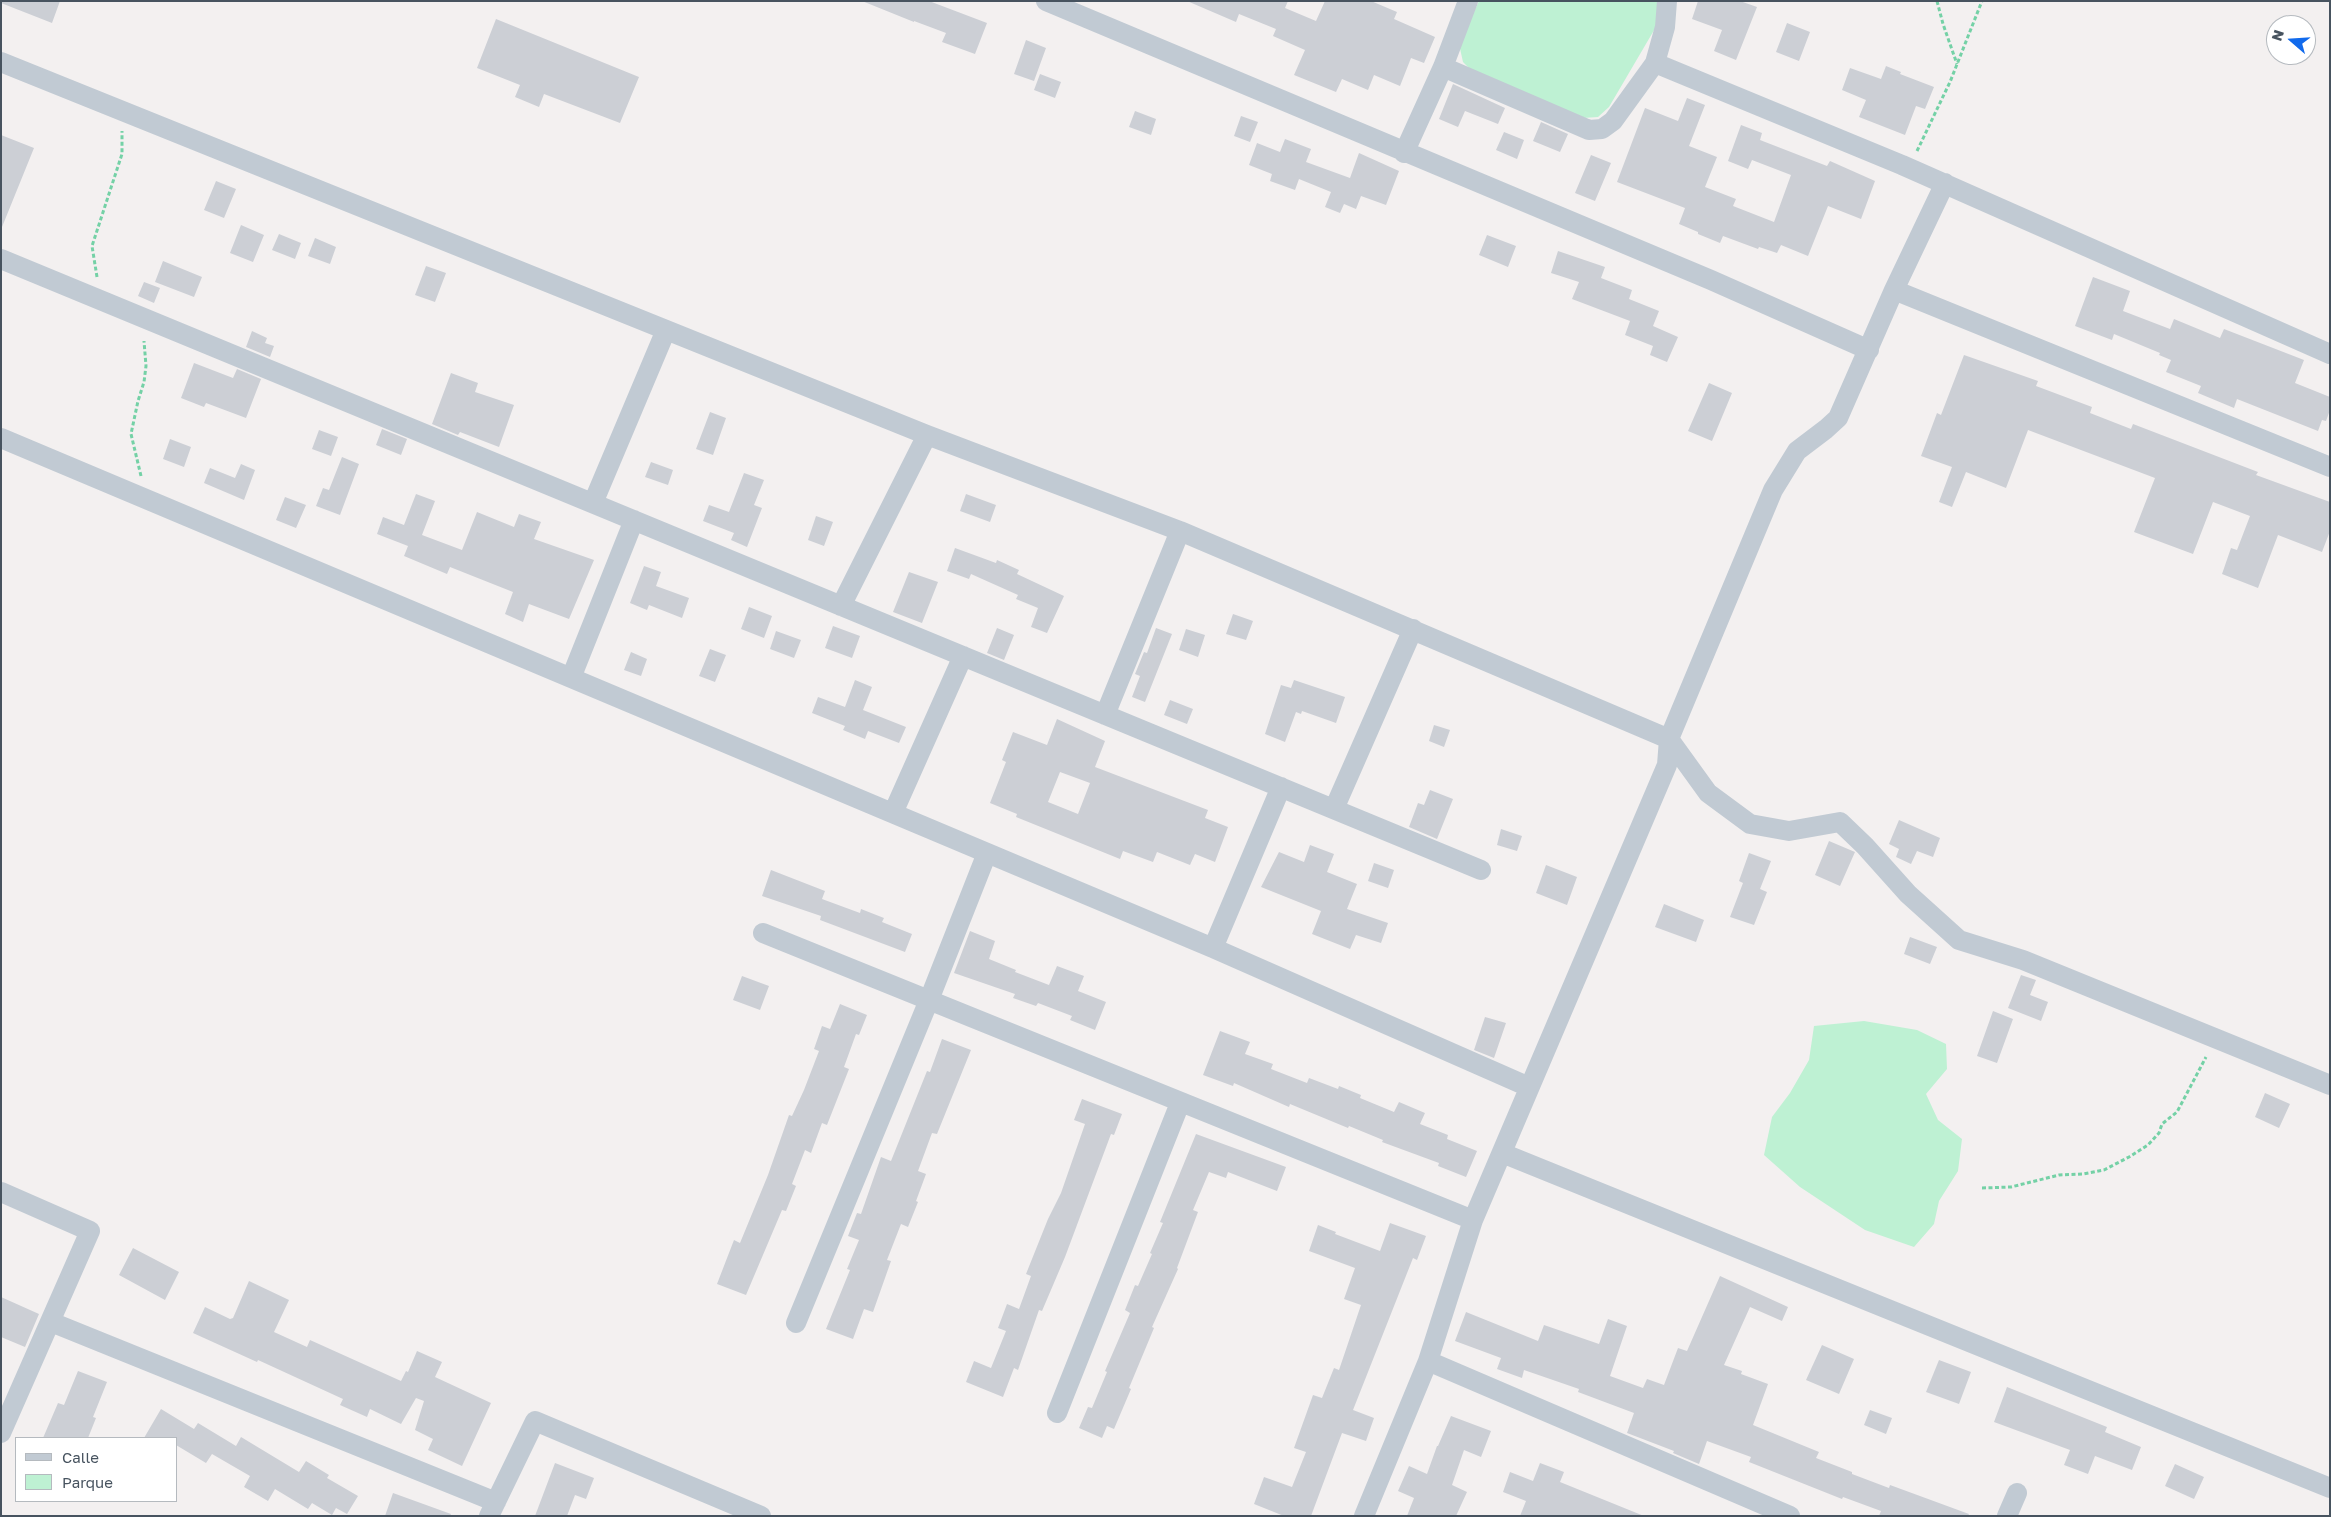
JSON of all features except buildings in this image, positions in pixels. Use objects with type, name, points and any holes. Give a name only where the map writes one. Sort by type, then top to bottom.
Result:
[{"type":"street","points":[[1046,1],[1404,153],[1711,280],[1869,350]]},
{"type":"street","points":[[1404,153],[1443,67],[1468,1]]},
{"type":"street","points":[[1443,67],[1589,130],[1602,129],[1613,121],[1655,62],[1666,27],[1667,1]]},
{"type":"street","points":[[1,62],[927,435],[1180,531],[1669,739],[1708,794],[1750,824],[1789,831],[1840,822],[1865,846],[1908,894],[1958,940],[2024,960],[2330,1085]]},
{"type":"street","points":[[1655,62],[1946,184],[2330,354]]},
{"type":"street","points":[[1364,1516],[1428,1361],[1473,1220],[1667,765],[1669,739],[1773,490],[1797,452],[1838,418],[1894,290],[1946,184]]},
{"type":"street","points":[[1,259],[1481,870]]},
{"type":"street","points":[[1894,290],[2330,467]]},
{"type":"street","points":[[593,504],[666,330]]},
{"type":"street","points":[[842,606],[927,435]]},
{"type":"street","points":[[1,438],[1213,948],[1529,1087]]},
{"type":"street","points":[[571,678],[634,520]]},
{"type":"street","points":[[1105,715],[1180,531]]},
{"type":"street","points":[[1334,809],[1413,629]]},
{"type":"street","points":[[893,813],[963,656]]},
{"type":"street","points":[[1213,948],[1281,787]]},
{"type":"street","points":[[796,1323],[929,1000],[987,853]]},
{"type":"street","points":[[764,932],[1180,1103],[1473,1220]]},
{"type":"street","points":[[1057,1413],[1180,1103]]},
{"type":"street","points":[[1502,1152],[2330,1488]]},
{"type":"street","points":[[1,1192],[90,1231],[52,1322],[1,1433]]},
{"type":"street","points":[[52,1322],[492,1509],[535,1421],[761,1516]]},
{"type":"street","points":[[1428,1361],[1790,1516]]},
{"type":"street","points":[[2007,1516],[2017,1493]]},
{"type":"path","points":[[1937,1],[1942,24],[1957,64]]},
{"type":"path","points":[[1909,168],[1957,64],[1982,1]]},
{"type":"path","points":[[102,300],[92,246],[122,154],[122,111]]},
{"type":"path","points":[[141,337],[146,342],[146,366],[131,434],[143,484],[151,501]]},
{"type":"path","points":[[1982,1188],[2011,1186],[2059,1176],[2104,1170],[2148,1145],[2159,1133],[2162,1124],[2177,1112],[2194,1082],[2214,1038]]},
{"type":"green space","points":[[1479,1],[1658,1],[1660,20],[1609,107],[1598,117],[1583,118],[1472,71],[1463,62],[1459,44]]},
{"type":"green space","points":[[1864,1021],[1917,1030],[1946,1044],[1947,1069],[1926,1094],[1938,1120],[1962,1139],[1958,1171],[1939,1201],[1934,1224],[1914,1247],[1865,1230],[1800,1187],[1764,1155],[1772,1117],[1790,1093],[1809,1060],[1814,1026]]}]
